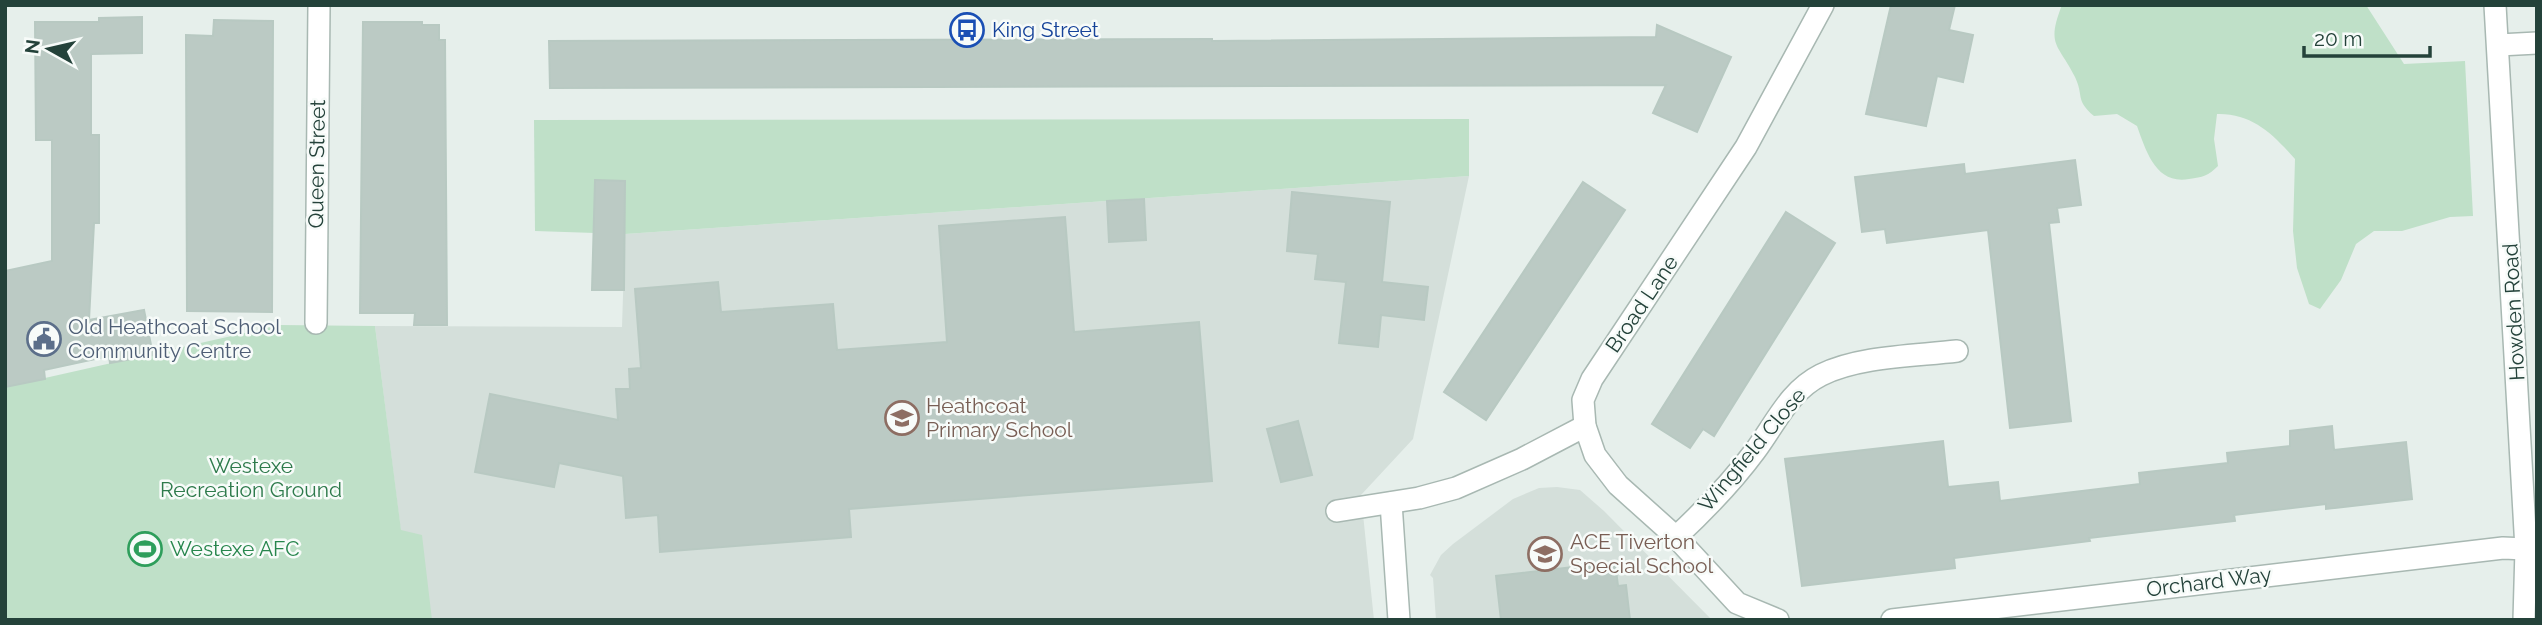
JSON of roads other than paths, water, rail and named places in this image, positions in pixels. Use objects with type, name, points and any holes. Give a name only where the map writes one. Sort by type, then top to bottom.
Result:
[{"type":"street","name":"Queen Street","points":[[316,323],[319,5]]},
{"type":"street","name":"Broad Lane","points":[[1585,426],[1583,400],[1592,379],[1746,147],[1823,5]]},
{"type":"street","name":"Howden Road","points":[[2495,5],[2528,402],[2524,620]]},
{"type":"street","points":[[2498,46],[2537,43]]},
{"type":"street","name":"Wingfield Close","points":[[1676,537],[1718,495],[1755,451],[1799,388],[1822,374],[1854,363],[1957,351]]},
{"type":"street","points":[[1337,511],[1391,503],[1456,488],[1522,459],[1585,426],[1595,455],[1618,485],[1676,537],[1737,603],[1778,620]]},
{"type":"street","points":[[1391,503],[1399,620]]},
{"type":"street","name":"Orchard Way","points":[[1892,620],[2502,548],[2526,549]]},
{"type":"place","name":"King Street","points":[[967,30]]},
{"type":"place","name":"Old Heathcoat School Community Centre","points":[[44,339]]},
{"type":"place","name":"Heathcoat Primary School","points":[[902,418]]},
{"type":"place","name":"Westexe AFC","points":[[145,549]]},
{"type":"place","name":"ACE Tiverton Special School","points":[[1545,554]]},
{"type":"park label","name":"Westexe Recreation Ground","points":[[251,478]]}]
